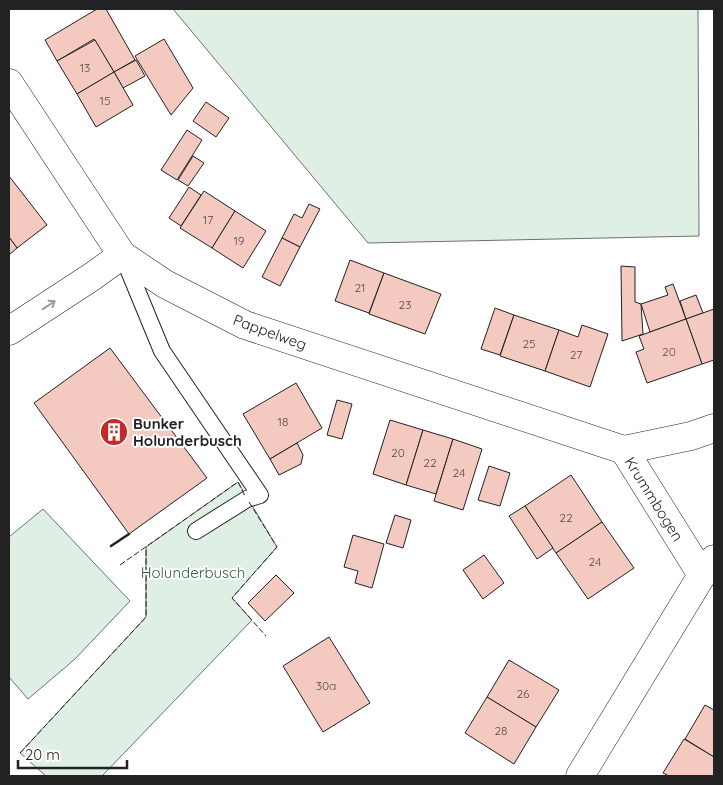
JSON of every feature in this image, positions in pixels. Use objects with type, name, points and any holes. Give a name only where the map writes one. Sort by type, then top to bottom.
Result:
[{"type":"street","name":"Pappelweg","points":[[9,83],[122,255],[165,284],[245,325],[624,450]]},
{"type":"street","points":[[9,331],[122,255]]},
{"type":"street","name":"Krummbogen","points":[[580,776],[708,567],[624,450],[691,436],[714,428]]},
{"type":"lane","points":[[122,255],[162,351],[260,494],[247,499],[196,531]]},
{"type":"green space","points":[[173,9],[698,9],[699,236],[368,243]]},
{"type":"green space","name":"Holunderbusch","points":[[238,482],[277,547],[232,598],[252,620],[102,776],[46,776],[20,753],[146,617],[146,547]]},
{"type":"green space","points":[[43,509],[130,601],[75,659],[28,699],[9,677],[9,537]]},
{"type":"building","points":[[97,9],[106,9],[135,60],[114,72],[94,39],[57,61],[45,40]]},
{"type":"building","points":[[164,39],[193,88],[171,115],[135,56]]},
{"type":"building","points":[[95,40],[114,72],[77,94],[57,61]]},
{"type":"building","points":[[136,60],[145,76],[123,88],[114,72]]},
{"type":"building","points":[[114,72],[133,105],[96,127],[77,94]]},
{"type":"building","points":[[206,102],[229,118],[216,137],[193,121]]},
{"type":"building","points":[[187,130],[202,140],[177,180],[161,170]]},
{"type":"building","points":[[193,156],[204,163],[188,186],[178,180]]},
{"type":"building","points":[[9,176],[47,225],[17,248],[9,237]]},
{"type":"building","points":[[189,187],[201,195],[181,226],[169,218]]},
{"type":"building","points":[[204,191],[235,211],[212,248],[180,228]]},
{"type":"building","points":[[309,204],[320,209],[300,247],[282,238],[294,214],[302,218]]},
{"type":"building","points":[[235,211],[266,231],[243,268],[212,248]]},
{"type":"building","points":[[9,237],[17,248],[9,255]]},
{"type":"building","points":[[282,238],[300,247],[280,286],[262,277]]},
{"type":"building","points":[[350,260],[384,273],[369,313],[335,301]]},
{"type":"building","points":[[621,266],[635,267],[635,302],[641,304],[643,334],[622,341]]},
{"type":"building","points":[[384,273],[441,294],[425,334],[369,314]]},
{"type":"building","points":[[673,284],[686,319],[650,332],[641,304],[668,295],[665,287]]},
{"type":"building","points":[[696,295],[703,313],[686,319],[680,301]]},
{"type":"building","points":[[495,308],[514,315],[500,355],[481,349]]},
{"type":"building","points":[[714,309],[714,360],[702,364],[686,319]]},
{"type":"building","points":[[514,315],[559,330],[545,371],[500,356]]},
{"type":"building","points":[[686,319],[702,364],[647,383],[636,352],[644,349],[639,336]]},
{"type":"building","points":[[582,325],[608,334],[590,387],[545,371],[559,330],[578,337]]},
{"type":"building","name":"Bunker Holunderbusch","points":[[110,348],[207,478],[129,534],[34,403]]},
{"type":"building","points":[[296,383],[322,428],[270,459],[243,414]]},
{"type":"building","points":[[337,400],[352,404],[342,439],[327,435]]},
{"type":"building","points":[[390,420],[423,430],[406,485],[373,474]]},
{"type":"building","points":[[423,430],[453,439],[436,494],[406,485]]},
{"type":"building","points":[[453,439],[482,449],[463,510],[434,501]]},
{"type":"building","points":[[297,443],[303,455],[301,464],[279,475],[270,459]]},
{"type":"building","points":[[489,466],[510,473],[500,506],[478,500]]},
{"type":"building","points":[[571,475],[602,522],[556,553],[525,506]]},
{"type":"building","points":[[525,506],[553,548],[537,559],[509,516]]},
{"type":"building","points":[[395,515],[411,520],[403,548],[386,543]]},
{"type":"building","points":[[602,522],[634,568],[588,599],[556,553]]},
{"type":"building","points":[[353,535],[384,544],[372,588],[355,583],[358,571],[344,567]]},
{"type":"building","points":[[484,555],[504,583],[483,599],[463,570]]},
{"type":"building","points":[[276,575],[294,593],[265,621],[248,603]]},
{"type":"building","points":[[329,637],[370,703],[323,732],[283,666]]},
{"type":"building","points":[[509,660],[559,690],[536,727],[487,697]]},
{"type":"building","points":[[487,697],[536,727],[514,764],[465,733]]},
{"type":"building","points":[[705,705],[714,710],[714,757],[685,739]]},
{"type":"building","points":[[684,739],[714,757],[714,776],[669,776],[663,773]]},
{"type":"fence","points":[[120,565],[238,482],[245,496]]},
{"type":"fence","points":[[249,502],[277,547],[232,598],[266,636]]},
{"type":"fence","points":[[20,753],[146,617],[146,547]]},
{"type":"wall","points":[[111,546],[129,534]]},
{"type":"place","name":"Bunker Holunderbusch","points":[[114,432]]}]
